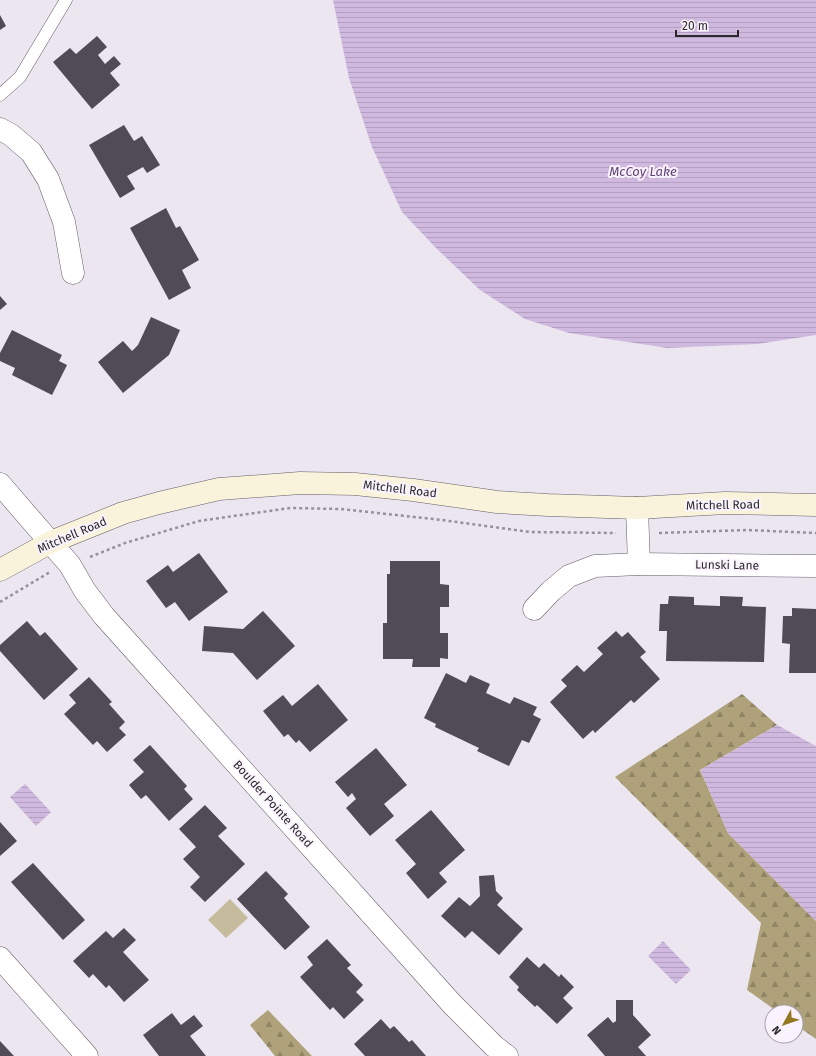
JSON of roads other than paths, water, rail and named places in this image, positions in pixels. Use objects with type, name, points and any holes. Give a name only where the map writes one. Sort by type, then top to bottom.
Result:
[{"type":"main road","name":"Mitchell Road","points":[[0,570],[51,542],[123,513],[166,501],[219,489],[300,483],[355,484],[413,490],[497,502],[637,508],[725,503],[816,505]]},
{"type":"street","points":[[0,129],[11,135],[31,152],[48,179],[64,222],[73,273]]},
{"type":"street","name":"Boulder Pointe Road","points":[[0,484],[70,565],[85,591],[110,622],[452,1004],[506,1056]]},
{"type":"street","points":[[637,508],[639,564]]},
{"type":"street","name":"Lunski Lane","points":[[534,609],[551,591],[569,576],[596,566],[639,564],[816,566]]},
{"type":"street","points":[[0,958],[87,1056]]},
{"type":"lane","points":[[0,95],[20,77],[66,0]]},
{"type":"water","name":"McCoy Lake","points":[[333,0],[816,0],[816,335],[757,344],[667,348],[569,333],[525,319],[480,290],[436,248],[402,212],[372,147],[349,78]]},
{"type":"water","points":[[777,725],[816,746],[816,921],[728,833],[700,770]]},
{"type":"water","points":[[25,784],[51,812],[36,826],[10,797]]},
{"type":"water","points":[[663,941],[691,970],[676,984],[648,956]]}]
